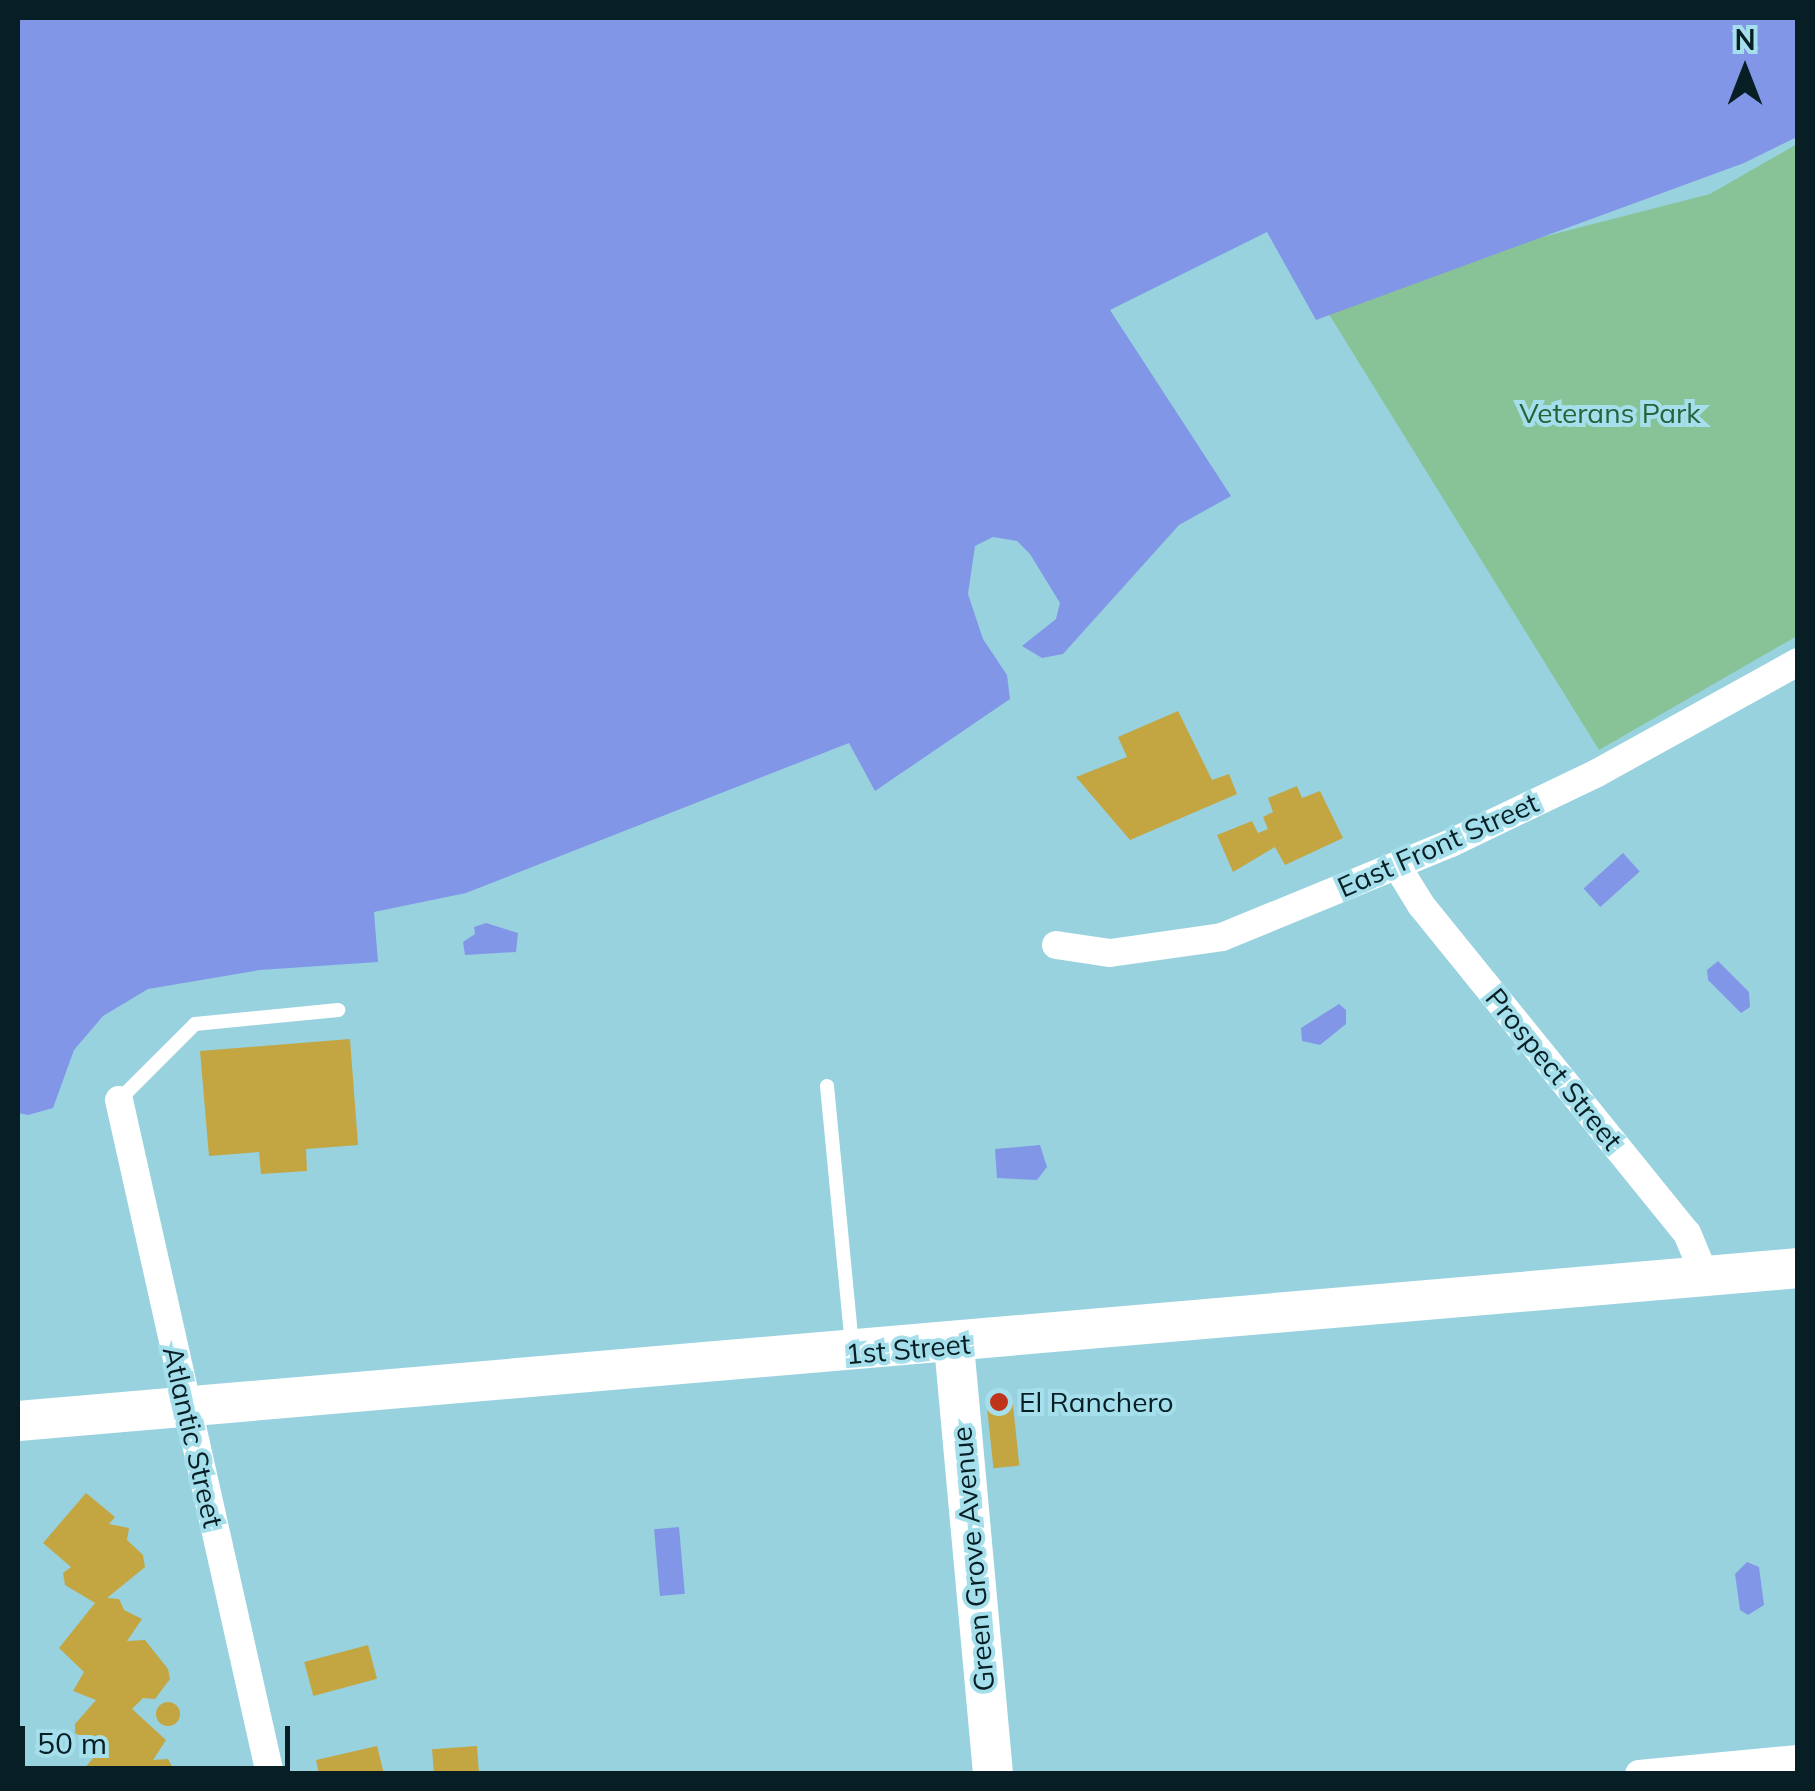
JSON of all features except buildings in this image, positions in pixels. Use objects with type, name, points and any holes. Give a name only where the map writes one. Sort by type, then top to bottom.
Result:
[{"type":"main road","name":"1st Street","points":[[18,1421],[852,1354],[1798,1268]]},
{"type":"main road","name":"Green Grove Avenue","points":[[954,1345],[992,1774]]},
{"type":"street","name":"East Front Street","points":[[1056,945],[1110,953],[1186,947],[1397,866],[1596,773],[1798,662]]},
{"type":"street","name":"Prospect Street","points":[[1397,866],[1422,905],[1687,1233],[1705,1276]]},
{"type":"street","name":"Atlantic Street","points":[[119,1100],[270,1774]]},
{"type":"street","points":[[1639,1774],[1798,1759]]},
{"type":"lane","points":[[119,1100],[195,1024],[338,1010]]},
{"type":"lane","points":[[827,1086],[852,1354]]},
{"type":"green space","name":"Veterans Park","points":[[1797,144],[1797,636],[1599,750],[1317,295],[1710,194]]},
{"type":"water","points":[[18,18],[1797,18],[1797,137],[1744,163],[1316,320],[1267,232],[1110,310],[1231,496],[1179,525],[1063,654],[1042,658],[1022,646],[1056,619],[1060,603],[1030,554],[1017,541],[993,537],[975,546],[968,594],[983,639],[1007,675],[1010,699],[875,791],[849,743],[466,893],[374,912],[378,962],[260,970],[148,989],[103,1016],[74,1050],[53,1108],[28,1115],[18,1113]]},
{"type":"water","points":[[1623,853],[1640,872],[1600,907],[1584,888]]},
{"type":"water","points":[[486,923],[518,933],[516,952],[465,955],[463,942],[475,934],[474,927]]},
{"type":"water","points":[[1718,961],[1749,992],[1750,1007],[1741,1013],[1708,980],[1707,970]]},
{"type":"water","points":[[1339,1004],[1346,1010],[1346,1024],[1320,1045],[1302,1041],[1301,1028]]},
{"type":"water","points":[[1040,1145],[1047,1167],[1037,1180],[997,1178],[995,1149]]},
{"type":"water","points":[[679,1527],[685,1594],[660,1596],[654,1529]]},
{"type":"water","points":[[1747,1562],[1759,1567],[1764,1605],[1748,1615],[1740,1610],[1735,1574]]},
{"type":"place","name":"El Ranchero","points":[[999,1402]]}]
